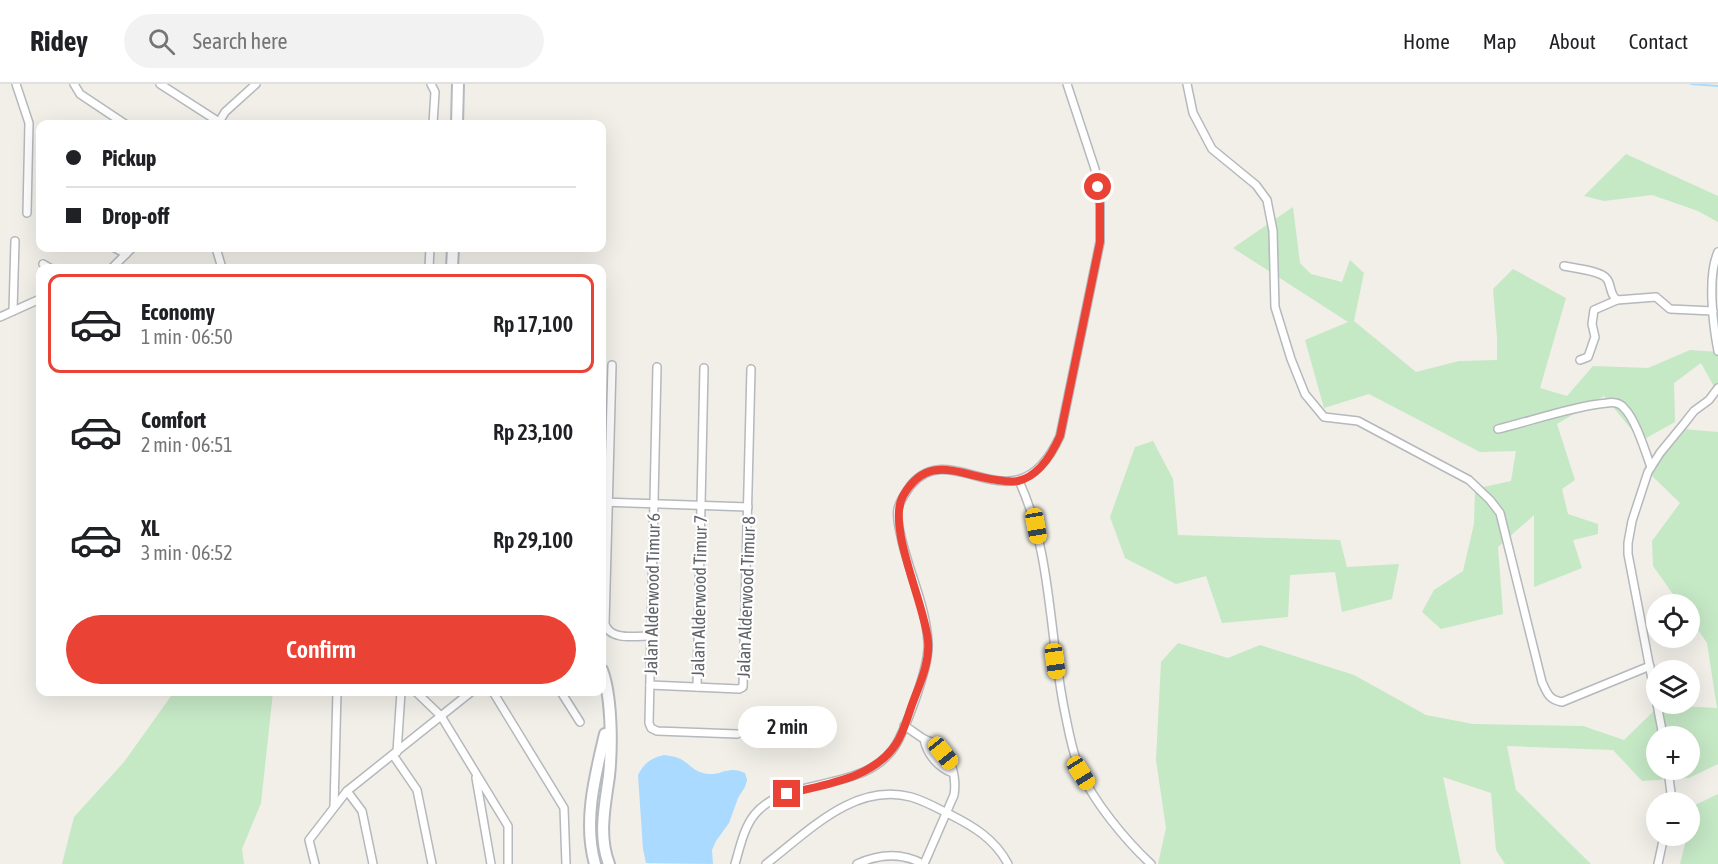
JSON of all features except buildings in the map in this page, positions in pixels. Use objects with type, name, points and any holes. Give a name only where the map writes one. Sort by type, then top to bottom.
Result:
[{"type":"street","points":[[16,84],[28,123],[27,213]]},
{"type":"street","points":[[74,84],[80,94],[119,120]]},
{"type":"street","points":[[160,84],[214,120]]},
{"type":"street","points":[[220,120],[225,112],[256,84]]},
{"type":"street","points":[[457,120],[458,84]]},
{"type":"street","points":[[735,864],[746,830],[756,813],[770,801],[787,794],[853,777],[883,759],[897,743],[926,667],[928,643],[921,603],[900,532],[898,511],[903,496],[921,475],[934,469],[948,469],[994,480],[1018,481],[1039,470],[1051,456],[1060,436],[1100,242],[1100,205],[1095,169],[1067,84]]},
{"type":"street","points":[[1187,84],[1193,113],[1212,148],[1256,185],[1267,200],[1273,231],[1275,307],[1291,359],[1305,394],[1324,417],[1358,421],[1469,480],[1490,500],[1500,513],[1542,682],[1547,694],[1554,701],[1562,702],[1646,668]]},
{"type":"street","points":[[433,85],[435,92],[433,120]]},
{"type":"street","points":[[13,311],[15,241]]},
{"type":"street","points":[[116,264],[126,254],[122,252]]},
{"type":"street","points":[[1718,252],[1713,267],[1713,311],[1718,351]]},
{"type":"street","points":[[1564,266],[1606,277],[1610,292],[1617,300]]},
{"type":"street","points":[[1580,360],[1588,357],[1594,337],[1592,324],[1594,310],[1617,300],[1656,297],[1668,308],[1713,311]]},
{"type":"street","points":[[0,317],[36,301]]},
{"type":"street","points":[[606,482],[612,365]]},
{"type":"street","name":"Jalan Alderwood Timur 6","points":[[657,367],[649,723],[651,728],[657,731],[737,734]]},
{"type":"street","name":"Jalan Alderwood Timur 7","points":[[697,687],[704,369]]},
{"type":"street","name":"Jalan Alderwood Timur 8","points":[[697,687],[739,689],[743,687],[751,369]]},
{"type":"street","points":[[1649,660],[1628,554],[1628,543],[1635,512],[1651,467],[1694,411],[1718,388]]},
{"type":"street","points":[[1498,429],[1589,406],[1619,404],[1626,409],[1651,467]]},
{"type":"street","points":[[1018,481],[1029,503],[1036,526],[1047,589],[1059,684],[1073,751],[1081,773],[1100,803],[1132,847],[1151,864]]},
{"type":"street","points":[[606,502],[748,507]]},
{"type":"street","points":[[606,628],[612,635],[651,636]]},
{"type":"street","points":[[650,685],[697,687]]},
{"type":"street","points":[[606,686],[609,698],[609,772],[603,839],[609,864]]},
{"type":"street","points":[[334,807],[337,696]]},
{"type":"street","points":[[401,696],[395,753],[417,789],[432,864]]},
{"type":"street","points":[[420,696],[441,716],[508,826],[508,864]]},
{"type":"street","points":[[315,864],[309,840],[347,791],[466,696]]},
{"type":"street","points":[[495,696],[564,808],[566,864]]},
{"type":"street","points":[[564,696],[580,722]]},
{"type":"street","points":[[595,864],[590,841],[590,819],[596,771],[609,718]]},
{"type":"street","points":[[858,864],[887,855],[901,856],[923,864],[954,795],[956,784],[952,764],[935,743],[904,726]]},
{"type":"street","points":[[475,772],[491,864]]},
{"type":"street","points":[[347,791],[362,811],[373,864]]},
{"type":"street","points":[[766,864],[835,811],[871,796],[892,794],[911,797],[976,828],[992,842],[1008,864]]},
{"type":"street","points":[[1658,864],[1662,846]]},
{"type":"green space","points":[[1626,154],[1718,196],[1718,222],[1698,211],[1652,195],[1604,201],[1584,196]]},
{"type":"green space","points":[[1293,207],[1300,263],[1311,274],[1342,282],[1350,260],[1364,273],[1354,321],[1416,372],[1459,361],[1497,360],[1493,289],[1513,269],[1566,298],[1540,388],[1567,396],[1593,366],[1648,368],[1690,350],[1718,352],[1718,394],[1701,363],[1674,383],[1675,422],[1641,441],[1604,396],[1557,424],[1575,480],[1562,489],[1568,514],[1598,524],[1598,534],[1573,540],[1582,568],[1534,587],[1534,515],[1498,547],[1503,614],[1441,629],[1422,612],[1434,590],[1463,571],[1474,524],[1475,489],[1511,481],[1516,451],[1480,452],[1369,394],[1324,408],[1305,340],[1348,322],[1233,248]]},
{"type":"green space","points":[[1683,429],[1718,432],[1718,764],[1700,773],[1700,726],[1646,726],[1646,780],[1658,780],[1642,781],[1613,750],[1507,746],[1516,790],[1591,864],[1505,864],[1496,850],[1491,793],[1443,777],[1461,864],[1158,864],[1166,828],[1156,760],[1161,662],[1178,643],[1228,658],[1260,645],[1354,675],[1426,715],[1473,724],[1583,726],[1624,740],[1651,714],[1700,714],[1700,707],[1717,708],[1707,643],[1700,633],[1700,594],[1673,594],[1653,566],[1652,541],[1680,503],[1650,474],[1647,465]]},
{"type":"green space","points":[[1153,441],[1173,479],[1178,535],[1340,540],[1347,567],[1399,564],[1392,599],[1342,612],[1335,572],[1290,575],[1288,617],[1222,623],[1206,576],[1176,584],[1125,558],[1110,517],[1135,447]]},
{"type":"green space","points":[[171,696],[273,696],[261,803],[242,849],[244,864],[62,864],[74,817],[124,762]]},
{"type":"green space","points":[[1718,794],[1718,864],[1680,864],[1684,846],[1700,846],[1700,803]]},
{"type":"water","points":[[664,755],[681,759],[703,773],[714,774],[733,770],[745,773],[747,780],[745,787],[738,798],[729,823],[712,850],[713,864],[646,863],[638,775],[648,762]]},
{"type":"waterway","points":[[1691,84],[1718,86]]},
{"type":"route","points":[[787,794],[853,777],[883,759],[897,743],[926,667],[928,643],[921,603],[900,532],[898,511],[903,496],[921,475],[934,469],[948,469],[994,480],[1018,481],[1039,470],[1051,456],[1060,436],[1100,242],[1098,187]]}]
